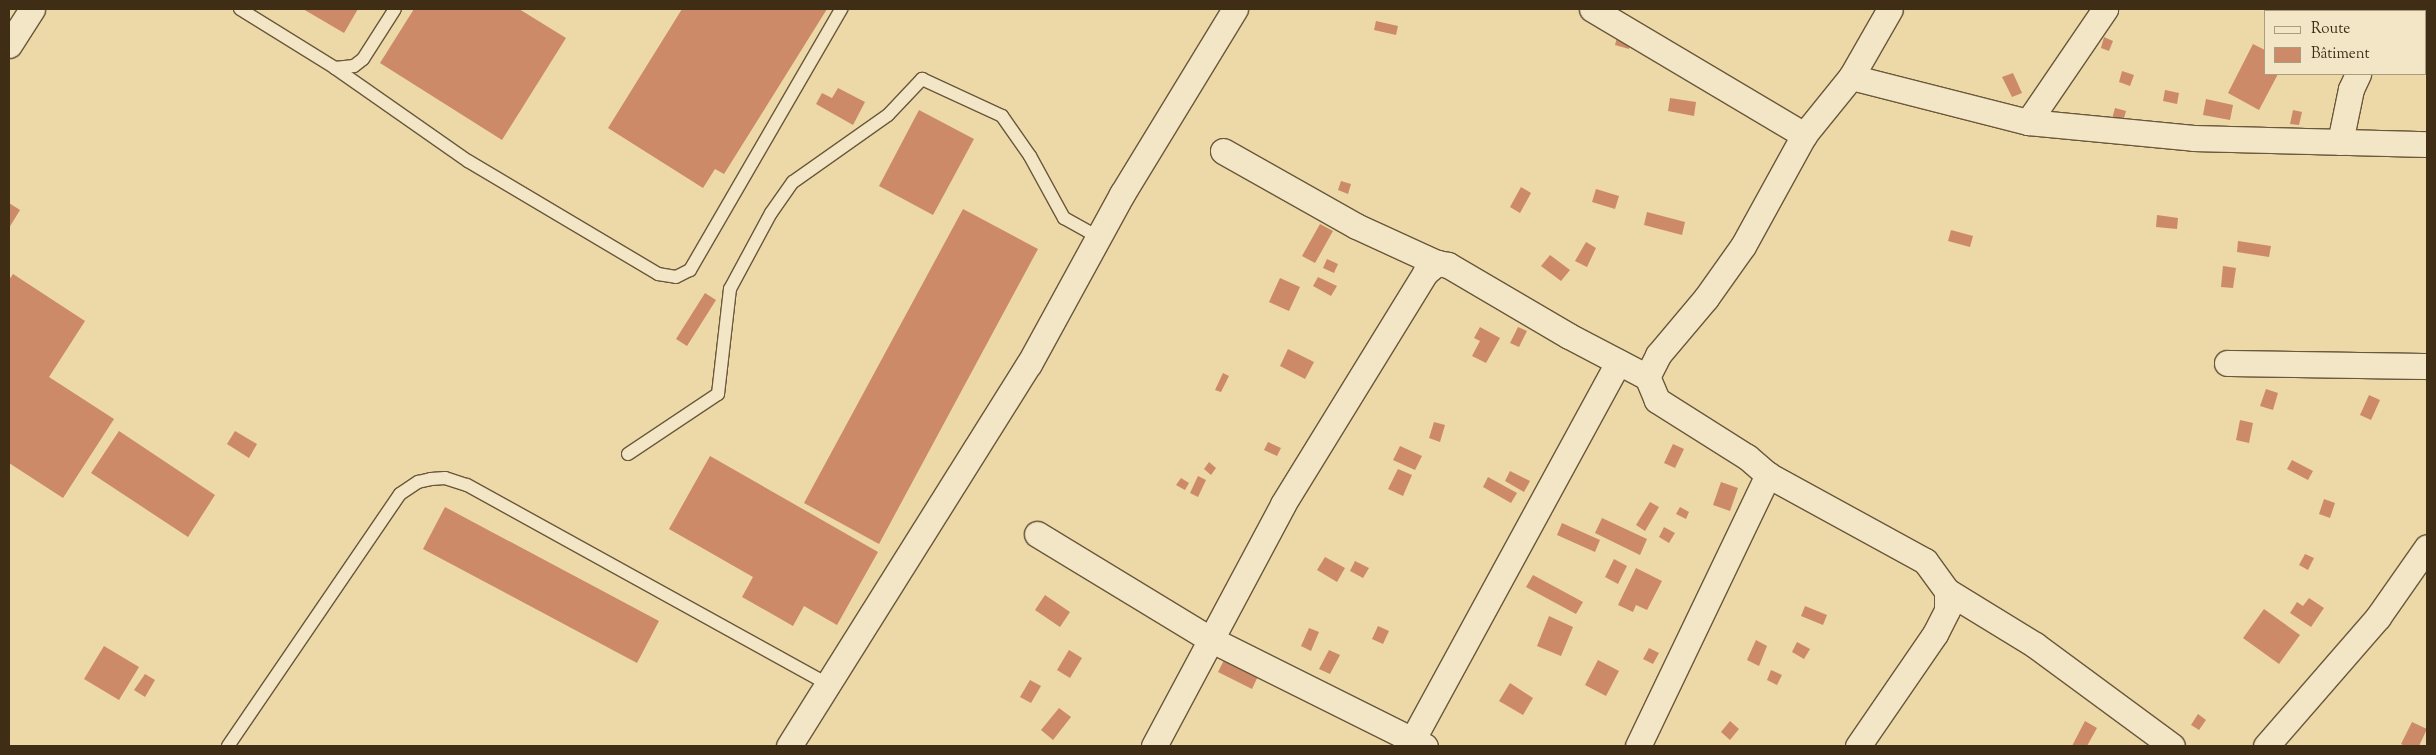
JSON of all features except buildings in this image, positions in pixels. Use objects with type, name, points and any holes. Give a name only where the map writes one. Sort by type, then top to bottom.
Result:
[{"type":"street","points":[[9,45],[32,9]]},
{"type":"street","points":[[789,746],[1029,364],[1098,237],[1235,9]]},
{"type":"street","points":[[1592,9],[1804,135]]},
{"type":"street","points":[[1647,377],[1658,355],[1706,298],[1743,246],[1804,135],[1851,77],[1890,9]]},
{"type":"street","points":[[2028,122],[2106,9]]},
{"type":"street","points":[[2340,142],[2351,89],[2358,75]]},
{"type":"street","points":[[1851,77],[2028,122],[2193,138],[2427,144]]},
{"type":"street","points":[[1223,151],[1356,226],[1437,263],[1448,265],[1647,377],[1657,400],[1747,457],[1768,475],[1925,561],[1947,591],[2042,651],[2172,746]]},
{"type":"street","points":[[1154,746],[1283,504],[1426,273],[1437,263]]},
{"type":"street","points":[[1037,534],[1210,639],[1416,744],[1618,362]]},
{"type":"street","points":[[2227,363],[2427,366]]},
{"type":"street","points":[[1638,746],[1768,475]]},
{"type":"street","points":[[2266,746],[2378,617],[2427,547]]},
{"type":"street","points":[[1858,746],[1935,634],[1947,610],[1947,591]]},
{"type":"lane","points":[[240,9],[336,68],[468,161],[658,274],[676,277],[690,270],[841,9]]},
{"type":"lane","points":[[336,68],[354,66],[364,59],[395,9]]},
{"type":"lane","points":[[628,454],[718,394],[730,288],[771,213],[793,182],[888,115],[922,79],[1002,116],[1030,156],[1064,218],[1098,237]]},
{"type":"lane","points":[[228,746],[400,494],[418,482],[431,479],[445,478],[467,485],[829,685]]}]
